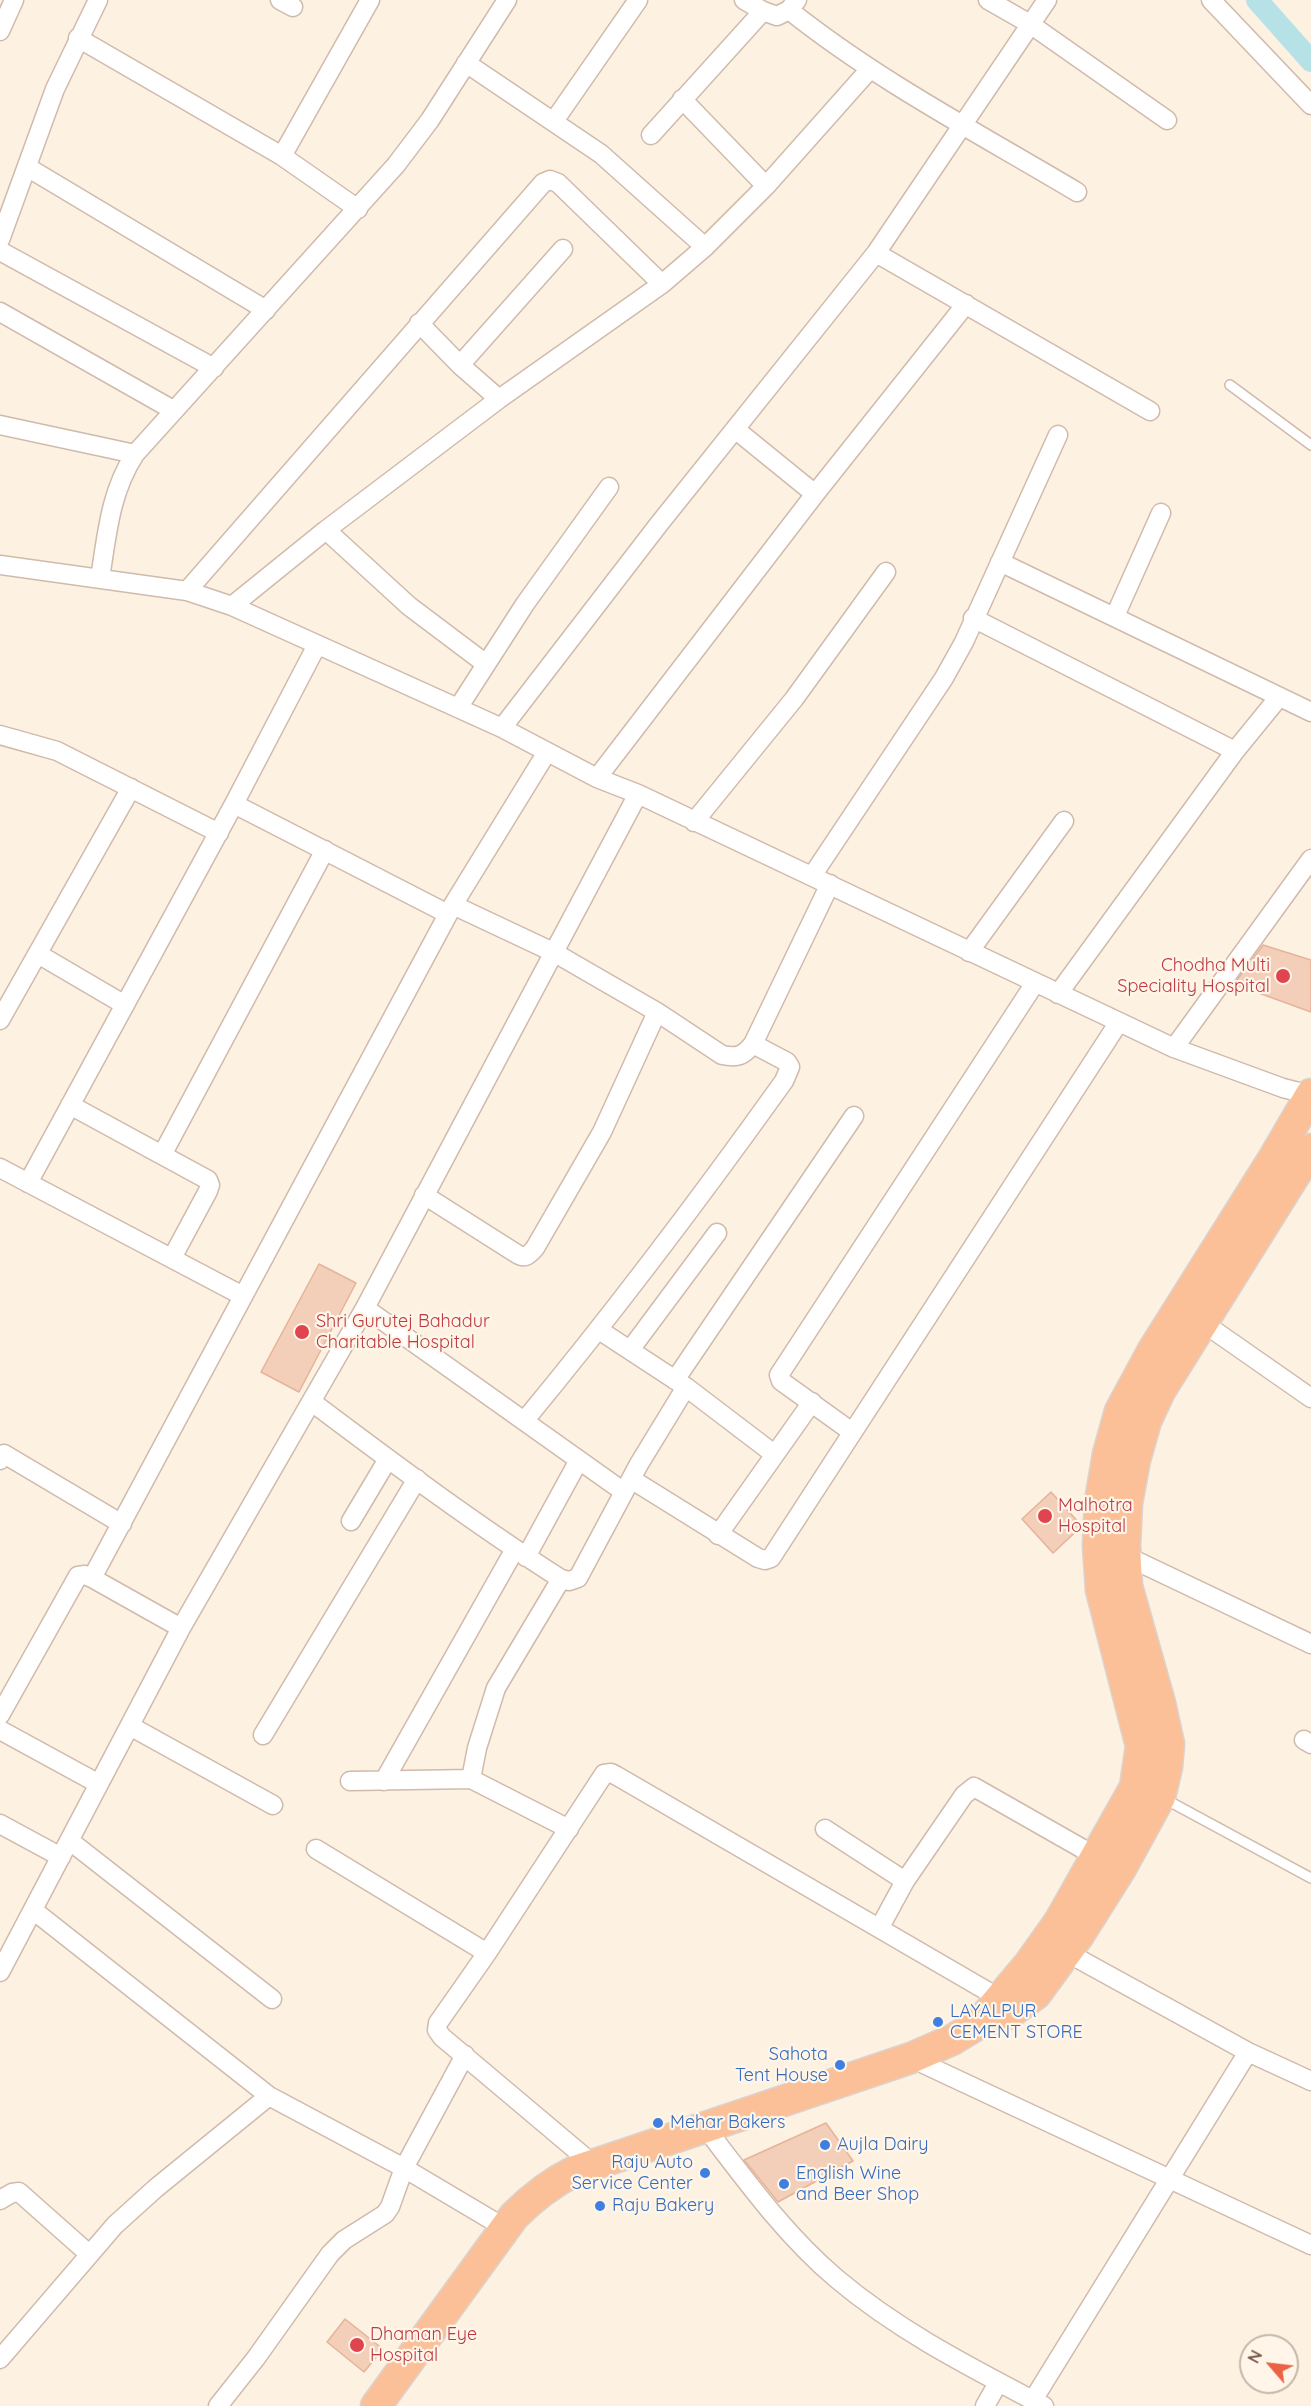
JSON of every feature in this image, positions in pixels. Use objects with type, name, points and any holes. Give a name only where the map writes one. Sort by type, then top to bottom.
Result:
[{"type":"highway","points":[[980,2023],[1029,1964],[1059,1922],[1135,1787],[1141,1746],[1101,1590],[1098,1546],[1100,1501],[1117,1422],[1152,1350],[1311,1095]]},
{"type":"highway","points":[[376,2406],[505,2228],[536,2193],[575,2171],[911,2058],[952,2040],[980,2023],[1010,2013],[1036,1994],[1120,1870],[1160,1797],[1167,1767],[1168,1744],[1160,1703],[1127,1586],[1126,1503],[1146,1420],[1175,1364],[1311,1149]]},
{"type":"street","points":[[0,31],[14,0]]},
{"type":"street","points":[[0,240],[55,89],[98,0]]},
{"type":"street","points":[[282,156],[370,0]]},
{"type":"street","points":[[100,578],[112,502],[123,472],[135,454],[396,165],[423,129],[507,0]]},
{"type":"street","points":[[554,121],[638,0]]},
{"type":"street","points":[[744,0],[777,16],[793,5],[832,44],[1077,192]]},
{"type":"street","points":[[988,0],[1030,24],[1167,120]]},
{"type":"street","points":[[502,728],[735,429],[876,253],[1047,0]]},
{"type":"street","points":[[1211,0],[1311,105]]},
{"type":"street","points":[[651,135],[764,11]]},
{"type":"street","points":[[78,38],[282,156],[358,208]]},
{"type":"street","points":[[466,63],[601,154],[705,247]]},
{"type":"street","points":[[232,606],[326,530],[499,399],[662,284],[705,247],[766,186],[870,69]]},
{"type":"street","points":[[682,99],[766,186]]},
{"type":"street","points":[[27,167],[266,310]]},
{"type":"street","points":[[187,591],[543,183],[550,180],[558,183],[662,284]]},
{"type":"street","points":[[460,365],[563,249]]},
{"type":"street","points":[[0,251],[214,368]]},
{"type":"street","points":[[876,253],[1150,411]]},
{"type":"street","points":[[597,778],[815,494],[966,304]]},
{"type":"street","points":[[0,312],[173,410]]},
{"type":"street","points":[[419,323],[460,365],[499,399]]},
{"type":"street","points":[[0,425],[135,454]]},
{"type":"street","points":[[735,429],[815,494]]},
{"type":"street","points":[[812,876],[944,678],[964,642],[1058,435]]},
{"type":"street","points":[[458,708],[525,604],[609,487]]},
{"type":"street","points":[[1115,616],[1161,513]]},
{"type":"street","points":[[326,530],[409,606],[486,664]]},
{"type":"street","points":[[1000,562],[1311,712]]},
{"type":"street","points":[[0,565],[187,591],[232,606],[502,728],[597,778],[638,794],[1174,1048],[1283,1088],[1311,1095]]},
{"type":"street","points":[[694,822],[794,699],[886,572]]},
{"type":"street","points":[[974,618],[1235,751]]},
{"type":"street","points":[[28,1183],[219,832],[317,645]]},
{"type":"street","points":[[1058,994],[1235,751],[1279,697]]},
{"type":"street","points":[[0,735],[57,751],[219,832]]},
{"type":"street","points":[[92,1578],[450,909],[547,752]]},
{"type":"street","points":[[0,1020],[6,995],[38,954],[131,788]]},
{"type":"street","points":[[0,1972],[182,1628],[365,1308],[638,794]]},
{"type":"street","points":[[234,804],[450,909],[555,953],[657,1012],[722,1055],[734,1057],[743,1055],[753,1044],[830,884]]},
{"type":"street","points":[[969,952],[1064,821]]},
{"type":"street","points":[[162,1155],[325,850]]},
{"type":"street","points":[[1174,1048],[1311,859]]},
{"type":"street","points":[[38,954],[125,1005]]},
{"type":"street","points":[[852,1432],[781,1381],[779,1375],[1035,983]]},
{"type":"street","points":[[424,1195],[522,1257],[528,1256],[535,1248],[602,1132],[657,1012]]},
{"type":"street","points":[[365,1308],[579,1460],[758,1558],[765,1560],[771,1558],[1119,1022]]},
{"type":"street","points":[[525,1420],[599,1330],[693,1209],[784,1081],[790,1067],[787,1062],[753,1044]]},
{"type":"street","points":[[70,1106],[204,1177],[210,1185],[172,1258]]},
{"type":"street","points":[[312,1402],[521,1553],[561,1579],[568,1581],[578,1578],[681,1383],[854,1116]]},
{"type":"street","points":[[2,1174],[28,1183],[243,1296]]},
{"type":"street","points":[[630,1350],[717,1233]]},
{"type":"street","points":[[1202,1322],[1311,1398]]},
{"type":"street","points":[[599,1330],[681,1383],[774,1454]]},
{"type":"street","points":[[718,1535],[812,1402]]},
{"type":"street","points":[[1,1455],[122,1524]]},
{"type":"street","points":[[351,1521],[388,1459]]},
{"type":"street","points":[[384,1781],[579,1460]]},
{"type":"street","points":[[263,1735],[417,1479]]},
{"type":"street","points":[[1126,1556],[1311,1644]]},
{"type":"street","points":[[0,1715],[78,1576],[85,1575],[92,1578],[182,1628]]},
{"type":"street","points":[[471,1779],[477,1748],[496,1688],[561,1579]]},
{"type":"street","points":[[130,1726],[273,1805]]},
{"type":"street","points":[[0,1730],[99,1784]]},
{"type":"street","points":[[594,2165],[442,2037],[437,2030],[438,2023],[487,1953],[604,1774],[611,1773],[999,1998]]},
{"type":"street","points":[[350,1781],[471,1779],[569,1829]]},
{"type":"street","points":[[880,1928],[905,1881],[964,1795],[974,1787],[1097,1857]]},
{"type":"street","points":[[0,1824],[66,1849],[272,1999]]},
{"type":"street","points":[[825,1829],[905,1881]]},
{"type":"street","points":[[316,1849],[487,1953]]},
{"type":"street","points":[[33,1910],[269,2097],[404,2168],[505,2228]]},
{"type":"street","points":[[1066,1952],[1248,2052],[1311,2081]]},
{"type":"street","points":[[705,2127],[767,2209],[836,2278],[912,2335],[998,2384],[1038,2403],[1248,2052]]},
{"type":"street","points":[[218,2406],[256,2358],[330,2254],[344,2240],[385,2214],[390,2207],[404,2168],[465,2055]]},
{"type":"street","points":[[911,2058],[1311,2246]]},
{"type":"street","points":[[0,2359],[116,2225],[156,2188],[269,2097]]},
{"type":"street","points":[[0,2200],[19,2192],[89,2254]]},
{"type":"street","points":[[986,2406],[998,2384]]},
{"type":"lane","points":[[1230,385],[1311,446]]},
{"type":"lane","points":[[1160,1797],[1311,1878]]},
{"type":"building","points":[[1263,945],[1311,960],[1311,1012],[1234,984]]},
{"type":"building","points":[[319,1264],[356,1283],[299,1392],[261,1372]]},
{"type":"building","points":[[1051,1492],[1082,1526],[1053,1553],[1022,1519]]},
{"type":"building","name":"English Wine and Beer Shop","points":[[826,2123],[853,2161],[778,2202],[744,2160]]},
{"type":"building","points":[[345,2319],[383,2349],[364,2372],[327,2342]]},
{"type":"waterway","points":[[1257,0],[1311,61]]},
{"type":"place","name":"Chodha Multi Speciality Hospital","points":[[1283,976]]},
{"type":"place","name":"Shri Gurutej Bahadur Charitable Hospital","points":[[302,1332]]},
{"type":"place","name":"Malhotra Hospital","points":[[1045,1516]]},
{"type":"place","name":"LAYALPUR CEMENT STORE","points":[[938,2022]]},
{"type":"place","name":"Sahota Tent House","points":[[840,2065]]},
{"type":"place","name":"Mehar Bakers","points":[[658,2123]]},
{"type":"place","name":"Aujla Dairy","points":[[825,2145]]},
{"type":"place","name":"Raju Auto Service Center","points":[[705,2173]]},
{"type":"place","name":"English Wine and Beer Shop","points":[[784,2184]]},
{"type":"place","name":"Raju Bakery","points":[[600,2206]]},
{"type":"place","name":"Dhaman Eye Hospital","points":[[357,2345]]}]
